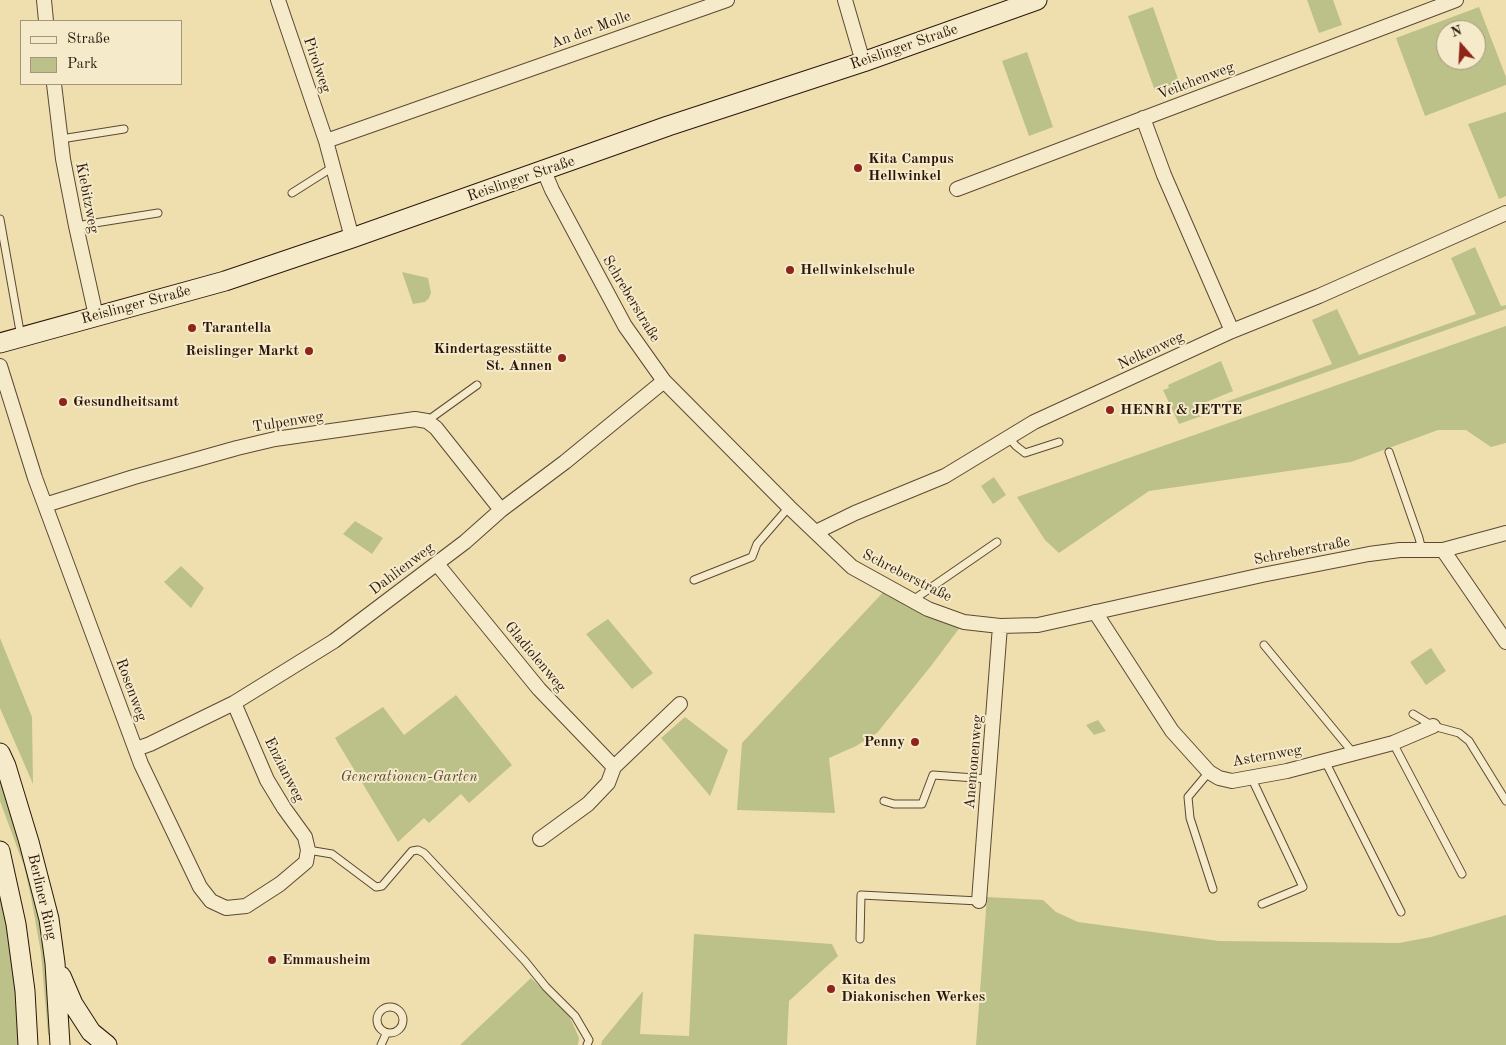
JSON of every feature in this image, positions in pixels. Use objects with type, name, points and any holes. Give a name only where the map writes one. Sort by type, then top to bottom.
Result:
[{"type":"street","points":[[44,0],[46,20]]},
{"type":"street","name":"Pirolweg","points":[[278,0],[326,141],[352,238]]},
{"type":"street","name":"An der Molle","points":[[326,141],[726,0]]},
{"type":"street","points":[[844,0],[862,62]]},
{"type":"street","name":"Reislinger Straße","points":[[0,343],[225,281],[544,171],[668,126],[862,62],[1038,0]]},
{"type":"street","name":"Veilchenweg","points":[[957,189],[1449,1]]},
{"type":"street","name":"Kiebitzweg","points":[[54,85],[76,226],[96,316]]},
{"type":"street","points":[[1143,118],[1164,175],[1232,331]]},
{"type":"street","name":"Schreberstraße","points":[[544,171],[552,190],[626,326],[664,381],[789,507],[852,567],[928,609],[964,622],[1000,626],[1038,625],[1262,574],[1361,555],[1400,550],[1443,550],[1506,533]]},
{"type":"street","name":"Nelkenweg","points":[[816,532],[855,513],[946,476],[1034,422],[1232,331],[1319,296],[1506,213]]},
{"type":"street","name":"Rosenweg","points":[[0,366],[34,478],[141,764],[200,887],[211,901],[226,908],[246,906],[280,884],[300,868],[306,862],[308,850]]},
{"type":"street","name":"Dahlienweg","points":[[136,749],[234,703],[334,641],[437,564],[501,510],[565,462],[664,381]]},
{"type":"street","name":"Tulpenweg","points":[[44,505],[167,468],[275,439],[415,419],[427,421]]},
{"type":"street","points":[[427,421],[436,428],[501,510]]},
{"type":"street","points":[[1443,550],[1506,642]]},
{"type":"street","name":"Gladiolenweg","points":[[437,564],[539,689],[614,767]]},
{"type":"street","name":"Asternweg","points":[[1095,612],[1172,731],[1209,772],[1219,778],[1232,781],[1252,778],[1354,754],[1393,743],[1433,726]]},
{"type":"street","name":"Anemonenweg","points":[[979,901],[1000,626]]},
{"type":"street","name":"Enzianweg","points":[[234,703],[268,780],[284,808],[305,837],[308,850]]},
{"type":"street","points":[[540,839],[588,804],[608,783],[614,767],[680,704]]},
{"type":"street","name":"Berliner Ring","points":[[0,753],[6,766],[29,842],[49,919],[55,963],[60,1045]]},
{"type":"street","name":"Berliner Ring","points":[[0,851],[16,924],[25,991],[28,1045]]},
{"type":"street","points":[[55,963],[73,1004],[88,1028],[107,1045]]},
{"type":"lane","points":[[61,139],[124,129]]},
{"type":"lane","points":[[292,193],[333,167]]},
{"type":"lane","points":[[76,226],[158,213]]},
{"type":"lane","points":[[0,219],[21,338]]},
{"type":"lane","points":[[427,421],[477,385]]},
{"type":"lane","points":[[1008,437],[1025,453],[1059,442]]},
{"type":"lane","points":[[1389,452],[1422,550]]},
{"type":"lane","points":[[694,580],[752,557],[757,544],[789,507]]},
{"type":"lane","points":[[913,601],[997,542]]},
{"type":"lane","points":[[1264,645],[1354,754]]},
{"type":"lane","points":[[1413,714],[1433,726],[1459,733],[1469,741],[1506,801]]},
{"type":"lane","points":[[1393,743],[1462,874]]},
{"type":"lane","points":[[1325,761],[1401,912]]},
{"type":"lane","points":[[1209,772],[1188,797],[1190,818],[1213,889]]},
{"type":"lane","points":[[884,801],[894,804],[922,804],[933,775],[989,778]]},
{"type":"lane","points":[[1252,778],[1304,887],[1262,904]]},
{"type":"lane","points":[[308,850],[332,854],[376,887],[382,886],[412,851],[418,850],[424,853],[525,961],[546,987],[575,1016],[589,1040],[587,1045]]},
{"type":"lane","points":[[860,939],[861,896],[979,901]]},
{"type":"lane","points":[[381,1045],[386,1034]]},
{"type":"green space","points":[[1307,0],[1333,0],[1342,25],[1319,33]]},
{"type":"green space","points":[[1153,7],[1179,82],[1155,91],[1128,16]]},
{"type":"green space","points":[[1479,7],[1484,20],[1444,20]]},
{"type":"green space","points":[[1436,23],[1436,70],[1486,70],[1486,25],[1506,77],[1506,85],[1425,116],[1396,38]]},
{"type":"green space","points":[[1027,52],[1053,127],[1029,136],[1002,61]]},
{"type":"green space","points":[[1506,112],[1506,196],[1499,199],[1468,124]]},
{"type":"green space","points":[[1475,247],[1501,306],[1506,305],[1506,309],[1179,424],[1163,390],[1169,388],[1168,385],[1221,361],[1233,391],[1204,403],[1206,409],[1332,364],[1312,320],[1337,309],[1359,355],[1476,314],[1451,258]]},
{"type":"green space","points":[[402,272],[428,278],[431,293],[425,302],[413,304]]},
{"type":"green space","points":[[1506,326],[1506,443],[1491,447],[1466,430],[1438,430],[1351,462],[1149,491],[1059,553],[1045,540],[1017,497]]},
{"type":"green space","points":[[994,477],[1006,495],[993,504],[981,486]]},
{"type":"green space","points":[[355,521],[383,538],[372,554],[343,534]]},
{"type":"green space","points":[[181,566],[204,588],[191,608],[164,582]]},
{"type":"green space","points":[[888,587],[964,622],[877,733],[856,746],[829,758],[835,813],[737,810],[742,743]]},
{"type":"green space","points":[[608,619],[653,673],[632,689],[586,634]]},
{"type":"green space","points":[[0,638],[32,717],[33,784],[0,708]]},
{"type":"green space","points":[[1431,648],[1446,671],[1426,685],[1410,662]]},
{"type":"green space","name":"Generationen-Garten","points":[[456,695],[512,765],[469,803],[461,794],[429,823],[424,818],[398,842],[335,738],[383,707],[404,735]]},
{"type":"green space","points":[[685,717],[728,750],[710,796],[661,738]]},
{"type":"green space","points":[[1098,720],[1106,731],[1094,735],[1086,725]]},
{"type":"green space","points":[[0,775],[9,799],[41,922],[51,1035],[48,1035],[41,953],[31,897],[24,866],[0,801]]},
{"type":"green space","points":[[0,881],[16,962],[18,1045],[0,1045]]},
{"type":"green space","points":[[987,897],[1043,900],[1056,912],[1078,922],[1219,941],[1399,943],[1431,937],[1506,915],[1506,1045],[976,1045]]},
{"type":"green space","points":[[694,934],[832,944],[838,956],[789,1001],[787,1045],[601,1045],[602,1041],[643,991],[640,1034],[689,1036]]},
{"type":"green space","points":[[531,978],[569,1015],[579,1038],[578,1045],[460,1045]]},
{"type":"place","name":"Kita Campus Hellwinkel","points":[[858,168]]},
{"type":"place","name":"Hellwinkelschule","points":[[790,270]]},
{"type":"place","name":"Tarantella","points":[[192,328]]},
{"type":"place","name":"Reislinger Markt","points":[[309,351]]},
{"type":"place","name":"Kindertagesstätte St. Annen","points":[[562,358]]},
{"type":"place","name":"Gesundheitsamt","points":[[63,402]]},
{"type":"place","name":"HENRI & JETTE","points":[[1110,410]]},
{"type":"place","name":"Penny","points":[[915,742]]},
{"type":"place","name":"Emmausheim","points":[[272,960]]},
{"type":"place","name":"Kita des Diakonischen Werkes","points":[[831,989]]}]
